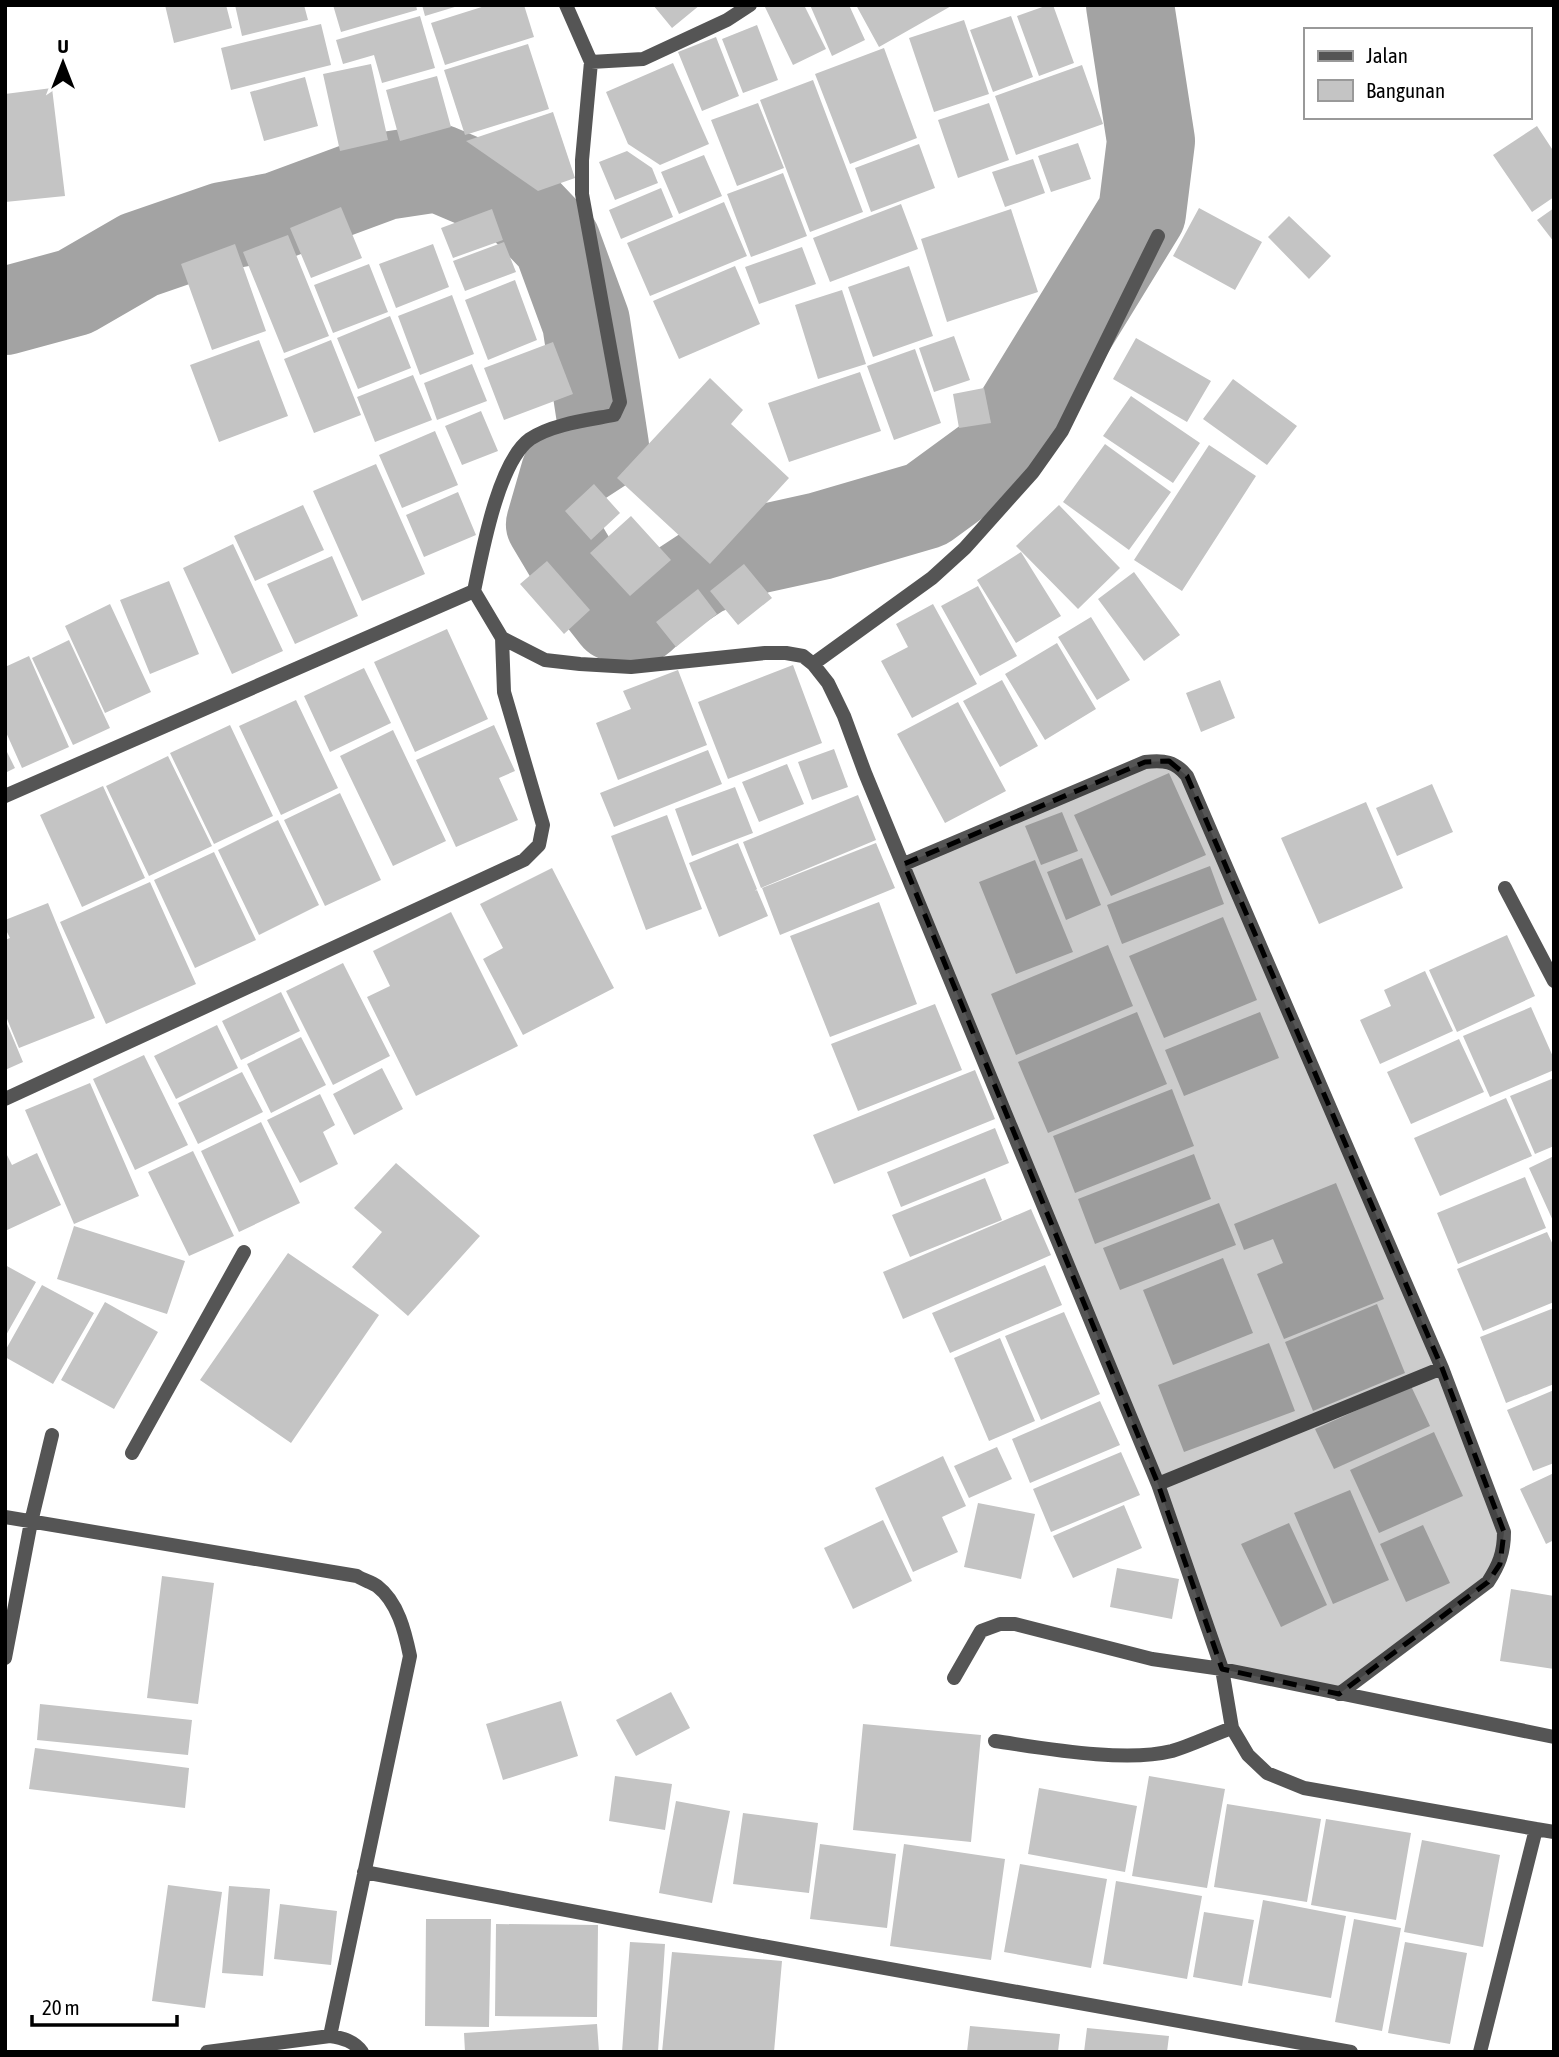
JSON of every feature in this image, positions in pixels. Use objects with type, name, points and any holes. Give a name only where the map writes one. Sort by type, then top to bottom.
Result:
[{"type":"street","points":[[5,1099],[524,860],[539,845],[543,825],[504,692],[502,638],[474,591],[495,504],[513,459],[530,440],[565,424],[614,415],[620,402],[619,384],[582,194],[582,160],[591,62],[566,5]]},
{"type":"street","points":[[591,62],[643,59],[726,20],[750,5]]},
{"type":"street","points":[[813,664],[932,578],[965,548],[1033,472],[1062,431],[1158,236]]},
{"type":"street","points":[[5,796],[474,591]]},
{"type":"street","points":[[502,638],[544,660],[580,664],[631,667],[765,653],[803,656],[813,664],[828,683],[844,716],[865,773],[905,864],[1158,1484],[1222,1669],[1232,1728],[1248,1755],[1267,1773],[1304,1788],[1554,1832]]},
{"type":"street","points":[[905,864],[1145,762],[1169,761],[1187,776],[1443,1368],[1504,1532],[1504,1549],[1500,1564],[1488,1582],[1339,1694]]},
{"type":"street","points":[[1505,888],[1554,981]]},
{"type":"street","points":[[132,1453],[244,1252]]},
{"type":"street","points":[[1158,1484],[1443,1368]]},
{"type":"street","points":[[5,1658],[31,1522],[52,1435]]},
{"type":"street","points":[[5,1517],[357,1576],[378,1587],[392,1604],[404,1627],[410,1656],[330,2036]]},
{"type":"street","points":[[954,1678],[981,1631],[1015,1624],[1152,1659],[1222,1669],[1554,1737]]},
{"type":"street","points":[[995,1741],[1068,1751],[1135,1755],[1171,1751],[1232,1728]]},
{"type":"street","points":[[1480,2052],[1536,1829]]},
{"type":"street","points":[[364,1872],[1351,2052]]},
{"type":"street","points":[[207,2052],[330,2036],[346,2039],[362,2052]]},
{"type":"highlighted area","points":[[1169,761],[1187,776],[1442,1368],[1504,1532],[1500,1564],[1488,1582],[1339,1694],[1222,1669],[1158,1484],[904,864],[1145,762]]},
{"type":"building","points":[[165,5],[226,5],[232,28],[174,43]]},
{"type":"building","points":[[235,5],[304,5],[308,20],[242,36]]},
{"type":"building","points":[[333,5],[416,5],[417,10],[341,32]]},
{"type":"building","points":[[422,5],[458,5],[458,6],[425,16]]},
{"type":"building","points":[[488,5],[524,5],[534,37],[445,65],[431,23]]},
{"type":"building","points":[[653,5],[700,5],[672,28]]},
{"type":"building","points":[[764,5],[804,5],[826,49],[793,65]]},
{"type":"building","points":[[810,5],[849,5],[865,40],[832,56]]},
{"type":"building","points":[[856,5],[953,5],[879,47]]},
{"type":"building","points":[[1053,5],[1074,63],[1039,76],[1017,16]]},
{"type":"building","points":[[420,16],[435,68],[382,83],[374,55],[343,64],[336,40]]},
{"type":"building","points":[[1011,16],[1033,77],[993,92],[970,30]]},
{"type":"building","points":[[964,20],[989,94],[934,112],[909,38]]},
{"type":"building","points":[[321,24],[331,65],[231,90],[221,48]]},
{"type":"building","points":[[757,25],[778,80],[743,93],[722,39]]},
{"type":"building","points":[[716,37],[739,96],[702,111],[678,52]]},
{"type":"building","points":[[528,44],[549,109],[465,135],[444,70]]},
{"type":"building","points":[[884,48],[917,138],[850,164],[815,74]]},
{"type":"building","points":[[673,63],[709,144],[660,165],[628,144],[606,92]]},
{"type":"building","points":[[371,64],[388,140],[340,151],[323,74]]},
{"type":"building","points":[[1082,65],[1103,124],[1016,155],[995,96]]},
{"type":"building","points":[[437,76],[451,127],[400,141],[386,90]]},
{"type":"building","points":[[305,77],[318,126],[264,141],[250,92]]},
{"type":"building","points":[[813,80],[863,212],[810,232],[760,100]]},
{"type":"building","points":[[52,88],[65,196],[5,202],[5,94]]},
{"type":"building","points":[[758,103],[784,168],[737,186],[711,120]]},
{"type":"building","points":[[989,103],[1009,160],[958,178],[938,120]]},
{"type":"building","points":[[553,112],[575,178],[538,191],[466,141]]},
{"type":"building","points":[[1537,126],[1554,152],[1554,197],[1532,212],[1493,155]]},
{"type":"building","points":[[1078,143],[1091,179],[1051,192],[1038,156]]},
{"type":"building","points":[[919,144],[935,188],[871,212],[855,168]]},
{"type":"building","points":[[627,151],[652,168],[658,183],[615,200],[599,162]]},
{"type":"building","points":[[704,155],[722,196],[679,214],[661,172]]},
{"type":"building","points":[[1033,159],[1045,193],[1005,207],[992,172]]},
{"type":"building","points":[[783,173],[807,236],[751,257],[727,194]]},
{"type":"building","points":[[661,188],[673,217],[621,239],[609,210]]},
{"type":"building","points":[[724,202],[747,256],[650,296],[627,243]]},
{"type":"building","points":[[901,204],[918,249],[830,282],[813,238]]},
{"type":"building","points":[[341,207],[362,258],[311,278],[290,228]]},
{"type":"building","points":[[1199,208],[1262,242],[1235,290],[1173,256]]},
{"type":"building","points":[[1554,208],[1554,242],[1537,220]]},
{"type":"building","points":[[492,209],[503,240],[453,258],[441,228]]},
{"type":"building","points":[[1011,209],[1038,292],[947,322],[921,239]]},
{"type":"building","points":[[1289,216],[1331,256],[1309,279],[1268,237]]},
{"type":"building","points":[[288,235],[329,336],[284,353],[243,252]]},
{"type":"building","points":[[504,242],[516,272],[465,291],[453,261]]},
{"type":"building","points":[[235,244],[266,331],[212,350],[181,264]]},
{"type":"building","points":[[433,244],[449,287],[396,308],[379,264]]},
{"type":"building","points":[[802,247],[816,284],[759,304],[745,267]]},
{"type":"building","points":[[369,264],[388,312],[333,333],[314,285]]},
{"type":"building","points":[[735,266],[760,324],[679,359],[653,301]]},
{"type":"building","points":[[909,266],[933,336],[873,357],[848,287]]},
{"type":"building","points":[[515,280],[537,340],[488,360],[465,300]]},
{"type":"building","points":[[842,290],[866,364],[818,379],[795,305]]},
{"type":"building","points":[[452,295],[474,354],[420,375],[398,316]]},
{"type":"building","points":[[390,316],[411,368],[358,389],[337,338]]},
{"type":"building","points":[[954,336],[970,380],[934,392],[919,348]]},
{"type":"building","points":[[1136,338],[1211,381],[1187,422],[1113,379]]},
{"type":"building","points":[[259,340],[288,416],[219,442],[190,365]]},
{"type":"building","points":[[331,340],[361,415],[314,433],[284,359]]},
{"type":"building","points":[[553,342],[573,394],[504,420],[484,368]]},
{"type":"building","points":[[915,349],[941,423],[894,440],[867,366]]},
{"type":"building","points":[[472,364],[487,401],[437,420],[424,383]]},
{"type":"building","points":[[860,372],[881,431],[789,462],[768,403]]},
{"type":"building","points":[[413,375],[432,420],[375,442],[357,397]]},
{"type":"building","points":[[710,378],[743,410],[731,424],[789,478],[710,564],[617,478]]},
{"type":"building","points":[[1233,379],[1297,426],[1267,465],[1203,419]]},
{"type":"building","points":[[984,388],[991,423],[959,428],[953,394]]},
{"type":"building","points":[[1131,396],[1200,443],[1173,483],[1103,436]]},
{"type":"building","points":[[481,411],[498,451],[462,465],[445,426]]},
{"type":"building","points":[[435,431],[458,485],[402,508],[379,455]]},
{"type":"building","points":[[1105,444],[1171,492],[1129,550],[1063,502]]},
{"type":"building","points":[[1209,445],[1256,476],[1182,591],[1134,560]]},
{"type":"building","points":[[376,464],[425,574],[362,601],[313,491]]},
{"type":"building","points":[[594,484],[620,513],[591,540],[565,511]]},
{"type":"building","points":[[458,492],[476,535],[424,557],[406,515]]},
{"type":"building","points":[[303,505],[324,550],[255,581],[234,536]]},
{"type":"building","points":[[1059,505],[1120,568],[1078,609],[1016,546]]},
{"type":"building","points":[[631,516],[671,560],[630,596],[590,553]]},
{"type":"building","points":[[233,544],[283,651],[232,674],[183,568]]},
{"type":"building","points":[[1021,552],[1061,616],[1016,643],[977,580]]},
{"type":"building","points":[[332,556],[358,616],[295,644],[267,584]]},
{"type":"building","points":[[547,561],[590,610],[564,634],[520,584]]},
{"type":"building","points":[[744,564],[772,598],[738,625],[710,591]]},
{"type":"building","points":[[1134,572],[1180,635],[1144,661],[1098,599]]},
{"type":"building","points":[[169,581],[199,654],[150,674],[120,600]]},
{"type":"building","points":[[978,586],[1017,656],[980,676],[941,606]]},
{"type":"building","points":[[698,589],[717,614],[676,647],[656,622]]},
{"type":"building","points":[[110,604],[151,692],[105,713],[65,626]]},
{"type":"building","points":[[933,604],[977,684],[912,718],[881,661],[908,647],[896,624]]},
{"type":"building","points":[[1091,617],[1130,680],[1097,700],[1058,637]]},
{"type":"building","points":[[447,629],[488,719],[415,752],[374,662]]},
{"type":"building","points":[[69,640],[110,728],[73,745],[32,658]]},
{"type":"building","points":[[1057,643],[1096,709],[1045,740],[1005,674]]},
{"type":"building","points":[[29,656],[69,747],[22,768],[5,730],[5,667]]},
{"type":"building","points":[[793,665],[822,743],[728,779],[698,702]]},
{"type":"building","points":[[364,668],[391,723],[330,752],[304,696]]},
{"type":"building","points":[[678,670],[707,745],[618,780],[596,723],[631,709],[623,691]]},
{"type":"building","points":[[1002,680],[1038,746],[1000,767],[963,701]]},
{"type":"building","points":[[1220,680],[1235,718],[1201,732],[1186,693]]},
{"type":"building","points":[[296,700],[338,788],[281,815],[239,726]]},
{"type":"building","points":[[958,702],[1006,791],[945,823],[897,734]]},
{"type":"building","points":[[230,725],[273,816],[214,844],[170,753]]},
{"type":"building","points":[[494,725],[515,771],[499,778],[518,820],[456,847],[416,760]]},
{"type":"building","points":[[393,730],[446,841],[393,866],[340,756]]},
{"type":"building","points":[[5,748],[15,768],[5,773]]},
{"type":"building","points":[[834,749],[848,787],[812,800],[798,762]]},
{"type":"building","points":[[708,750],[722,784],[614,827],[600,793]]},
{"type":"building","points":[[168,756],[212,846],[149,876],[106,786]]},
{"type":"building","points":[[787,764],[804,804],[759,822],[742,782]]},
{"type":"building","points":[[1169,773],[1206,855],[1111,896],[1074,815]]},
{"type":"building","points":[[1432,784],[1453,832],[1397,856],[1376,808]]},
{"type":"building","points":[[103,786],[145,878],[82,907],[40,815]]},
{"type":"building","points":[[735,787],[753,833],[692,856],[675,809]]},
{"type":"building","points":[[340,793],[381,880],[325,906],[284,820]]},
{"type":"building","points":[[858,795],[876,840],[761,888],[743,842]]},
{"type":"building","points":[[1366,802],[1403,888],[1319,924],[1281,838]]},
{"type":"building","points":[[1062,812],[1078,851],[1041,865],[1025,826]]},
{"type":"building","points":[[667,815],[702,909],[646,930],[611,836]]},
{"type":"building","points":[[278,820],[319,905],[259,935],[218,850]]},
{"type":"building","points":[[738,843],[757,889],[755,891],[757,890],[768,916],[719,937],[689,863]]},
{"type":"building","points":[[876,843],[895,888],[780,935],[762,888]]},
{"type":"building","points":[[214,852],[256,940],[195,968],[154,880]]},
{"type":"building","points":[[1082,858],[1101,905],[1066,920],[1047,872]]},
{"type":"building","points":[[1035,860],[1073,952],[1016,974],[979,882]]},
{"type":"building","points":[[1210,866],[1224,904],[1122,944],[1107,905]]},
{"type":"building","points":[[552,868],[614,988],[523,1035],[483,959],[503,948],[480,904]]},
{"type":"building","points":[[150,882],[196,984],[106,1024],[60,922]]},
{"type":"building","points":[[879,902],[917,1004],[830,1037],[790,936]]},
{"type":"building","points":[[48,903],[95,1018],[19,1048],[5,1014],[5,940],[10,938],[5,928],[5,920]]},
{"type":"building","points":[[451,912],[518,1046],[416,1096],[367,997],[390,986],[373,951]]},
{"type":"building","points":[[1223,917],[1257,1000],[1164,1038],[1129,956]]},
{"type":"building","points":[[1507,935],[1535,996],[1457,1032],[1429,970]]},
{"type":"building","points":[[1108,945],[1133,1006],[1016,1055],[991,994]]},
{"type":"building","points":[[343,963],[390,1056],[333,1085],[286,991]]},
{"type":"building","points":[[1425,971],[1453,1031],[1380,1064],[1360,1020],[1391,1006],[1384,990]]},
{"type":"building","points":[[281,992],[300,1031],[241,1060],[222,1021]]},
{"type":"building","points":[[935,1004],[962,1070],[858,1111],[831,1044]]},
{"type":"building","points":[[1531,1007],[1554,1059],[1554,1070],[1490,1097],[1463,1036]]},
{"type":"building","points":[[1137,1012],[1167,1084],[1048,1133],[1018,1062]]},
{"type":"building","points":[[1260,1012],[1279,1058],[1184,1096],[1165,1050]]},
{"type":"building","points":[[5,1019],[23,1062],[5,1070]]},
{"type":"building","points":[[217,1025],[238,1068],[176,1099],[154,1056]]},
{"type":"building","points":[[301,1037],[326,1085],[271,1113],[247,1064]]},
{"type":"building","points":[[1459,1039],[1484,1092],[1411,1124],[1387,1072]]},
{"type":"building","points":[[144,1055],[188,1145],[135,1170],[93,1079]]},
{"type":"building","points":[[382,1068],[403,1109],[354,1135],[333,1094]]},
{"type":"building","points":[[975,1070],[995,1119],[834,1184],[813,1135]]},
{"type":"building","points":[[242,1072],[263,1112],[198,1144],[178,1103]]},
{"type":"building","points":[[1554,1078],[1554,1146],[1535,1154],[1510,1096]]},
{"type":"building","points":[[90,1083],[139,1196],[74,1224],[25,1110]]},
{"type":"building","points":[[1172,1089],[1194,1146],[1075,1193],[1053,1136]]},
{"type":"building","points":[[320,1094],[335,1125],[323,1132],[338,1164],[300,1183],[267,1120]]},
{"type":"building","points":[[1506,1098],[1532,1156],[1440,1196],[1414,1138]]},
{"type":"building","points":[[261,1122],[300,1203],[239,1232],[201,1151]]},
{"type":"building","points":[[995,1128],[1009,1163],[901,1207],[887,1172]]},
{"type":"building","points":[[5,1151],[12,1165],[37,1153],[61,1205],[5,1231]]},
{"type":"building","points":[[193,1151],[234,1236],[189,1256],[148,1172]]},
{"type":"building","points":[[1194,1154],[1211,1199],[1095,1244],[1078,1199]]},
{"type":"building","points":[[1554,1156],[1554,1223],[1529,1168]]},
{"type":"building","points":[[396,1163],[480,1236],[408,1316],[352,1267],[382,1232],[354,1208]]},
{"type":"building","points":[[1525,1177],[1546,1228],[1458,1264],[1437,1213]]},
{"type":"building","points":[[985,1178],[1002,1220],[910,1257],[892,1215]]},
{"type":"building","points":[[1336,1183],[1384,1299],[1284,1339],[1257,1274],[1283,1263],[1273,1239],[1244,1250],[1234,1224]]},
{"type":"building","points":[[1219,1203],[1236,1245],[1120,1290],[1103,1248]]},
{"type":"building","points":[[1031,1209],[1051,1255],[903,1319],[883,1272]]},
{"type":"building","points":[[74,1226],[185,1261],[167,1314],[57,1279]]},
{"type":"building","points":[[1547,1232],[1554,1247],[1554,1302],[1483,1331],[1457,1269]]},
{"type":"building","points":[[288,1253],[379,1315],[291,1443],[200,1380]]},
{"type":"building","points":[[1223,1258],[1253,1333],[1173,1365],[1143,1290]]},
{"type":"building","points":[[5,1265],[36,1282],[5,1337]]},
{"type":"building","points":[[1045,1265],[1062,1305],[950,1353],[932,1313]]},
{"type":"building","points":[[42,1285],[94,1313],[53,1384],[5,1357],[5,1351]]},
{"type":"building","points":[[105,1302],[158,1332],[114,1409],[61,1380]]},
{"type":"building","points":[[1377,1304],[1405,1373],[1313,1411],[1285,1342]]},
{"type":"building","points":[[1554,1308],[1554,1384],[1506,1403],[1480,1337]]},
{"type":"building","points":[[1064,1312],[1100,1394],[1041,1420],[1005,1336]]},
{"type":"building","points":[[1000,1338],[1035,1421],[989,1441],[954,1358]]},
{"type":"building","points":[[1269,1343],[1295,1411],[1184,1452],[1158,1385]]},
{"type":"building","points":[[1411,1386],[1430,1426],[1334,1469],[1315,1429]]},
{"type":"building","points":[[1554,1390],[1554,1463],[1533,1471],[1507,1410]]},
{"type":"building","points":[[1100,1401],[1120,1445],[1030,1483],[1012,1439]]},
{"type":"building","points":[[1434,1432],[1463,1496],[1379,1533],[1350,1470]]},
{"type":"building","points":[[997,1447],[1012,1479],[969,1498],[954,1466]]},
{"type":"building","points":[[1121,1452],[1140,1495],[1051,1532],[1033,1489]]},
{"type":"building","points":[[943,1456],[966,1506],[942,1517],[958,1552],[913,1572],[875,1488]]},
{"type":"building","points":[[1554,1473],[1554,1540],[1546,1544],[1520,1489]]},
{"type":"building","points":[[1350,1490],[1389,1580],[1333,1604],[1294,1513]]},
{"type":"building","points":[[978,1503],[1035,1514],[1021,1579],[964,1567]]},
{"type":"building","points":[[1124,1505],[1142,1548],[1073,1578],[1053,1536]]},
{"type":"building","points":[[883,1520],[912,1581],[853,1609],[824,1548]]},
{"type":"building","points":[[1289,1523],[1327,1605],[1281,1627],[1241,1544]]},
{"type":"building","points":[[1423,1525],[1450,1583],[1406,1602],[1380,1544]]},
{"type":"building","points":[[1117,1568],[1179,1579],[1172,1619],[1110,1607]]},
{"type":"building","points":[[162,1576],[214,1583],[198,1704],[147,1698]]},
{"type":"building","points":[[1511,1589],[1554,1596],[1554,1669],[1500,1661]]},
{"type":"building","points":[[671,1692],[690,1728],[636,1756],[616,1720]]},
{"type":"building","points":[[561,1701],[578,1756],[503,1780],[486,1724]]},
{"type":"building","points":[[40,1704],[192,1720],[188,1755],[37,1740]]},
{"type":"building","points":[[863,1724],[981,1735],[971,1842],[853,1830]]},
{"type":"building","points":[[35,1748],[189,1768],[185,1808],[29,1789]]},
{"type":"building","points":[[615,1776],[672,1784],[665,1830],[609,1821]]},
{"type":"building","points":[[1149,1776],[1225,1789],[1207,1888],[1132,1876]]},
{"type":"building","points":[[1039,1788],[1137,1806],[1125,1872],[1028,1854]]},
{"type":"building","points":[[676,1801],[730,1811],[712,1903],[659,1893]]},
{"type":"building","points":[[1227,1804],[1321,1819],[1307,1902],[1214,1887]]},
{"type":"building","points":[[743,1813],[818,1823],[809,1893],[733,1884]]},
{"type":"building","points":[[1326,1819],[1411,1833],[1396,1920],[1311,1905]]},
{"type":"building","points":[[1422,1840],[1500,1855],[1483,1947],[1404,1932]]},
{"type":"building","points":[[820,1844],[896,1854],[887,1928],[810,1919]]},
{"type":"building","points":[[904,1844],[1005,1859],[991,1960],[890,1946]]},
{"type":"building","points":[[1020,1864],[1107,1879],[1091,1968],[1004,1952]]},
{"type":"building","points":[[1116,1881],[1202,1896],[1187,1979],[1103,1964]]},
{"type":"building","points":[[168,1885],[222,1892],[205,2008],[152,2001]]},
{"type":"building","points":[[229,1886],[270,1889],[263,1976],[222,1973]]},
{"type":"building","points":[[1263,1900],[1346,1916],[1331,1998],[1248,1983]]},
{"type":"building","points":[[280,1904],[337,1911],[331,1965],[274,1959]]},
{"type":"building","points":[[1204,1912],[1254,1920],[1242,1986],[1193,1977]]},
{"type":"building","points":[[426,1919],[491,1919],[489,2027],[425,2026]]},
{"type":"building","points":[[1354,1919],[1401,1928],[1382,2031],[1335,2022]]},
{"type":"building","points":[[496,1924],[598,1925],[597,2017],[495,2016]]},
{"type":"building","points":[[630,1942],[665,1944],[658,2052],[622,2052]]},
{"type":"building","points":[[1405,1942],[1467,1953],[1450,2044],[1388,2033]]},
{"type":"building","points":[[672,1952],[782,1961],[774,2052],[662,2052]]},
{"type":"building","points":[[597,2024],[599,2052],[465,2052],[464,2033]]},
{"type":"building","points":[[970,2026],[1060,2034],[1058,2052],[967,2052]]},
{"type":"building","points":[[1087,2028],[1169,2036],[1167,2052],[1084,2052]]},
{"type":"waterway","points":[[5,311],[75,292],[139,255],[223,226],[277,216],[385,176],[438,168],[518,202],[557,243],[586,322],[605,446],[565,472],[550,524],[575,566],[615,617],[641,619],[667,595],[702,572],[756,550],[820,536],[926,505],[993,456],[1142,213],[1151,141],[1130,5]]}]
